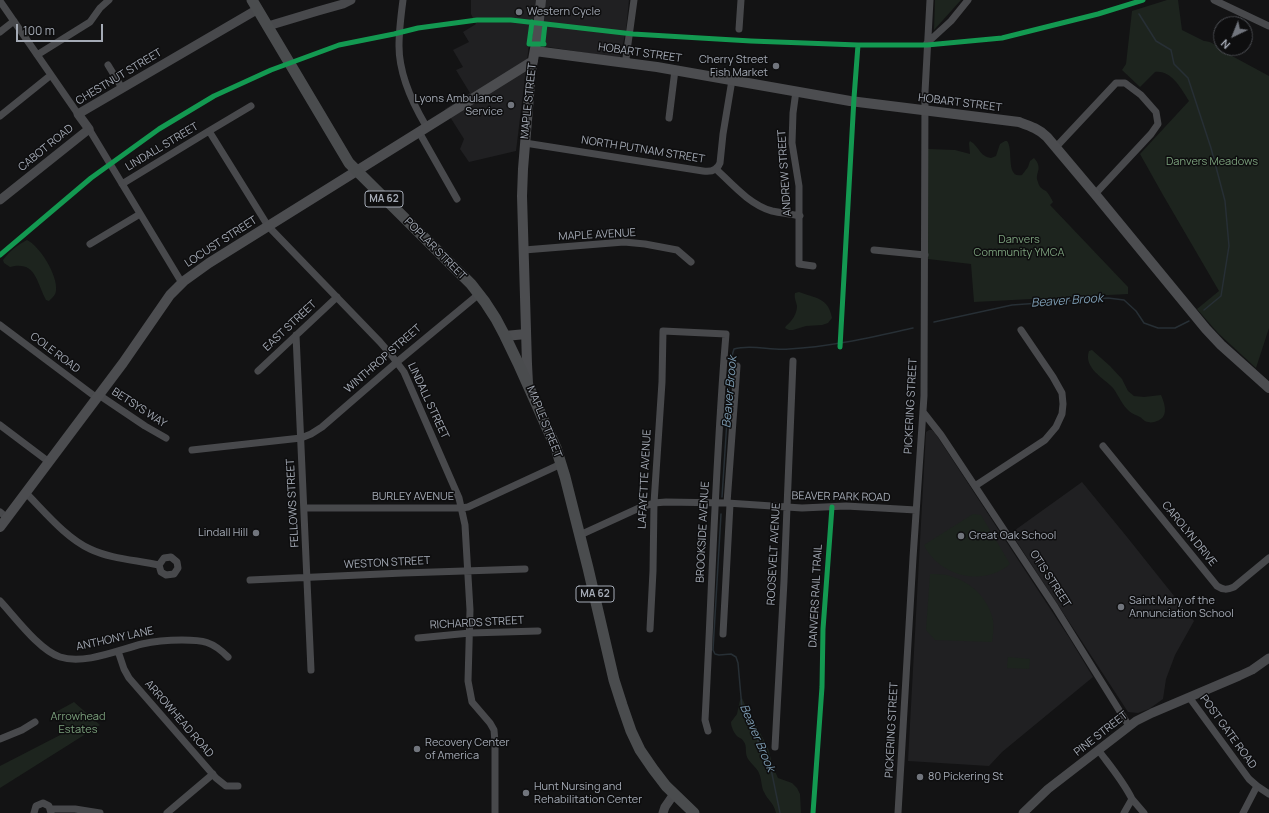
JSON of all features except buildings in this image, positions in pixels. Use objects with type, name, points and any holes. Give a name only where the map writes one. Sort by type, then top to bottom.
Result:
[{"type":"main road","name":"MAPLE STREET","points":[[542,0],[534,56],[525,143],[522,196],[529,386],[556,448],[561,464],[599,611],[614,680],[624,712],[640,750],[653,769],[674,794],[694,813]]},
{"type":"main road","name":"POPLAR STREET","points":[[255,5],[349,163],[471,284],[496,319],[529,386]]},
{"type":"main road","name":"LOCUST STREET","points":[[0,527],[4,515],[26,493],[123,363],[170,295],[182,283],[209,263],[422,129],[534,56]]},
{"type":"main road","name":"HOBART STREET","points":[[534,56],[628,63],[850,101],[1019,123],[1030,126],[1042,132],[1056,147],[1206,329],[1221,345],[1269,388]]},
{"type":"main road","points":[[505,336],[526,334]]},
{"type":"street","points":[[37,55],[90,22],[100,8],[109,0]]},
{"type":"street","points":[[268,26],[343,4],[351,0]]},
{"type":"street","points":[[403,0],[399,33],[400,56],[410,93],[419,113],[422,129],[457,199]]},
{"type":"street","points":[[628,63],[626,58],[634,0]]},
{"type":"street","points":[[739,29],[741,0]]},
{"type":"street","name":"PICKERING STREET","points":[[898,813],[923,412],[925,111],[930,0]]},
{"type":"street","points":[[928,43],[951,21],[968,0]]},
{"type":"street","points":[[1214,0],[1269,26]]},
{"type":"street","points":[[0,1],[78,114]]},
{"type":"street","name":"CHESTNUT STREET","points":[[182,283],[89,129],[78,114],[255,5]]},
{"type":"street","points":[[0,32],[14,21]]},
{"type":"street","points":[[108,65],[122,88]]},
{"type":"street","points":[[669,118],[675,70]]},
{"type":"street","points":[[0,116],[51,75]]},
{"type":"street","name":"NORTH PUTNAM STREET","points":[[525,143],[708,172],[716,169],[720,164],[723,134],[732,80]]},
{"type":"street","points":[[1056,147],[1116,82],[1125,83],[1141,95],[1156,112],[1158,124],[1151,134],[1095,194]]},
{"type":"street","name":"ANDREW STREET","points":[[796,92],[793,113],[792,143],[799,186],[799,264],[813,266]]},
{"type":"street","points":[[209,131],[251,106]]},
{"type":"street","name":"CABOT ROAD","points":[[0,200],[89,129]]},
{"type":"street","name":"LINDALL STREET","points":[[122,184],[209,131],[268,226],[380,342],[404,372],[462,508],[465,525],[468,571],[470,633],[468,681],[472,702],[494,730],[495,813]]},
{"type":"street","points":[[716,169],[750,199],[761,206],[771,211],[800,216]]},
{"type":"street","points":[[90,244],[140,214]]},
{"type":"street","name":"MAPLE AVENUE","points":[[524,250],[624,242],[646,244],[677,250],[691,262]]},
{"type":"street","points":[[874,250],[925,255]]},
{"type":"street","name":"WINTHROP STREET","points":[[301,438],[322,427],[479,294]]},
{"type":"street","name":"EAST STREET","points":[[258,371],[337,297]]},
{"type":"street","name":"COLE ROAD","points":[[0,325],[98,397]]},
{"type":"street","points":[[975,486],[1045,440],[1056,427],[1062,414],[1062,393],[1021,330]]},
{"type":"street","name":"BROOKSIDE AVENUE","points":[[663,331],[726,334],[721,389],[705,720],[708,731]]},
{"type":"street","name":"LAFAYETTE AVENUE","points":[[650,629],[654,503],[662,382],[663,331]]},
{"type":"street","name":"FELLOWS STREET","points":[[296,335],[311,670]]},
{"type":"street","name":"ROOSEVELT AVENUE","points":[[775,747],[793,362]]},
{"type":"street","name":"BROOKSIDE AVENUE","points":[[723,634],[728,503],[736,366]]},
{"type":"street","name":"BETSYS WAY","points":[[98,397],[166,438]]},
{"type":"street","name":"OTIS STREET","points":[[923,412],[975,486],[1055,607],[1129,726]]},
{"type":"street","points":[[0,425],[49,462]]},
{"type":"street","points":[[921,434],[929,428],[935,427]]},
{"type":"street","points":[[192,450],[301,438]]},
{"type":"street","name":"CAROLYN DRIVE","points":[[1103,446],[1217,586],[1227,590],[1234,587],[1269,558]]},
{"type":"street","name":"BURLEY AVENUE","points":[[304,508],[468,507],[561,464]]},
{"type":"street","points":[[26,493],[70,536],[82,545],[100,553],[160,565]]},
{"type":"street","name":"BEAVER PARK ROAD","points":[[580,535],[639,508],[654,503],[666,502],[728,503],[808,508],[846,506],[916,510]]},
{"type":"street","name":"WESTON STREET","points":[[250,580],[525,569]]},
{"type":"street","name":"ANTHONY LANE","points":[[0,601],[40,644],[53,654],[66,658],[80,660],[165,640],[195,640],[211,643],[228,657]]},
{"type":"street","name":"RICHARDS STREET","points":[[418,638],[470,633],[538,631]]},
{"type":"street","name":"ARROWHEAD ROAD","points":[[118,651],[122,665],[129,678],[212,774],[223,784],[230,787],[238,786]]},
{"type":"street","name":"PINE STREET","points":[[1022,812],[1048,789],[1129,726],[1152,713],[1252,670],[1269,658]]},
{"type":"street","name":"POST GATE ROAD","points":[[1190,697],[1249,779],[1269,794]]},
{"type":"street","points":[[0,739],[35,722]]},
{"type":"street","points":[[1098,751],[1117,774],[1132,799],[1144,813]]},
{"type":"street","points":[[167,813],[212,774]]},
{"type":"street","points":[[1243,813],[1257,786]]},
{"type":"street","points":[[663,813],[665,807],[674,794]]},
{"type":"street","points":[[1124,813],[1132,799]]},
{"type":"street","points":[[34,813],[35,808],[41,803],[50,806],[51,811],[74,809],[100,813]]},
{"type":"shaded area","points":[[471,0],[629,0],[626,30],[619,58],[529,44],[516,151],[469,162],[460,149],[464,139],[445,109],[470,93],[456,70],[463,67],[453,50],[469,42],[463,32],[476,24],[471,14]]},
{"type":"shaded area","name":"Great Oak School","points":[[932,430],[935,433],[1070,639],[1093,677],[1002,752],[989,766],[908,761],[926,432]]},
{"type":"shaded area","name":"Saint Mary of the Annunciation School","points":[[1082,482],[1194,621],[1175,655],[1166,679],[1163,699],[1149,709],[1138,713],[1128,712],[1011,533]]},
{"type":"green space","points":[[935,0],[961,0],[934,30]]},
{"type":"green space","name":"Danvers Meadows","points":[[1167,0],[1178,0],[1182,30],[1213,44],[1213,56],[1232,56],[1269,76],[1269,328],[1256,368],[1218,333],[1197,309],[1219,291],[1140,154],[1189,101],[1175,81],[1166,74],[1155,72],[1140,87],[1122,70],[1126,64],[1132,11]]},
{"type":"green space","name":"Danvers Community YMCA","points":[[970,141],[984,155],[991,158],[996,156],[1000,144],[1007,141],[1010,150],[1013,172],[1017,175],[1022,175],[1028,167],[1030,161],[1034,158],[1039,168],[1037,176],[1038,184],[1051,198],[1053,202],[1050,205],[1128,287],[1128,294],[974,302],[971,264],[928,259],[928,149],[955,150],[970,154]]},
{"type":"green space","points":[[27,240],[37,248],[47,262],[54,277],[56,292],[49,301],[46,300],[37,279],[30,269],[18,266],[10,267],[4,263],[3,260],[11,251]]},
{"type":"green space","points":[[799,292],[816,298],[828,306],[832,318],[828,323],[806,326],[793,330],[785,328],[795,315],[797,306],[795,293]]},
{"type":"green space","points":[[1092,350],[1122,379],[1128,391],[1134,396],[1144,397],[1161,395],[1165,410],[1163,417],[1154,422],[1147,422],[1127,409],[1113,388],[1095,372],[1089,363],[1089,351]]},
{"type":"green space","points":[[973,514],[981,515],[1010,564],[999,571],[975,577],[951,571],[940,565],[931,556],[924,545]]},
{"type":"green space","points":[[930,574],[940,574],[954,577],[970,585],[982,597],[987,604],[993,620],[992,642],[935,640],[926,630]]},
{"type":"green space","points":[[1008,657],[1030,659],[1029,669],[1007,668]]},
{"type":"green space","points":[[742,698],[752,720],[768,748],[773,767],[778,778],[792,783],[797,788],[800,794],[801,813],[776,813],[764,792],[758,771],[749,761],[745,744],[736,735],[731,722],[737,714],[740,700]]},
{"type":"green space","name":"Arrowhead Estates","points":[[74,702],[100,725],[0,788],[0,766],[68,731],[54,713]]},
{"type":"waterway","name":"Beaver Brook","points":[[1139,14],[1156,41],[1171,50],[1174,64],[1188,78],[1211,148],[1225,201],[1229,246],[1221,296],[1204,310]]},
{"type":"waterway","name":"Beaver Brook","points":[[934,322],[1012,305],[1108,298],[1124,300],[1136,311],[1144,323],[1158,328],[1175,328],[1189,321]]},
{"type":"waterway","name":"Beaver Brook","points":[[722,497],[731,359],[734,349],[748,347],[782,349],[805,348],[851,341],[913,328]]},
{"type":"waterway","name":"Beaver Brook","points":[[721,514],[713,650],[715,654],[731,654],[736,657],[738,663],[742,708],[756,733],[761,753],[770,764],[780,813]]},
{"type":"cycle path","points":[[0,255],[91,178],[159,129],[214,96],[271,70],[339,45],[418,28],[477,20],[511,20],[633,34],[751,41],[858,45],[927,45],[1002,38],[1098,14],[1143,0]]},
{"type":"cycle path","points":[[532,22],[529,44],[544,44],[545,24]]},
{"type":"cycle path","points":[[840,347],[858,45]]},
{"type":"cycle path","name":"DANVERS RAIL TRAIL","points":[[813,813],[822,687],[823,629],[832,507]]},
{"type":"place","name":"Western Cycle","points":[[519,12]]},
{"type":"place","name":"Cherry Street Fish Market","points":[[776,66]]},
{"type":"place","name":"Lyons Ambulance Service","points":[[511,105]]},
{"type":"place","name":"Lindall Hill","points":[[256,533]]},
{"type":"place","name":"Great Oak School","points":[[961,536]]},
{"type":"place","name":"Saint Mary of the Annunciation School","points":[[1121,607]]},
{"type":"place","name":"Recovery Center of America","points":[[417,749]]},
{"type":"place","name":"80 Pickering St","points":[[920,777]]},
{"type":"place","name":"Hunt Nursing and Rehabilitation Center","points":[[526,793]]}]
